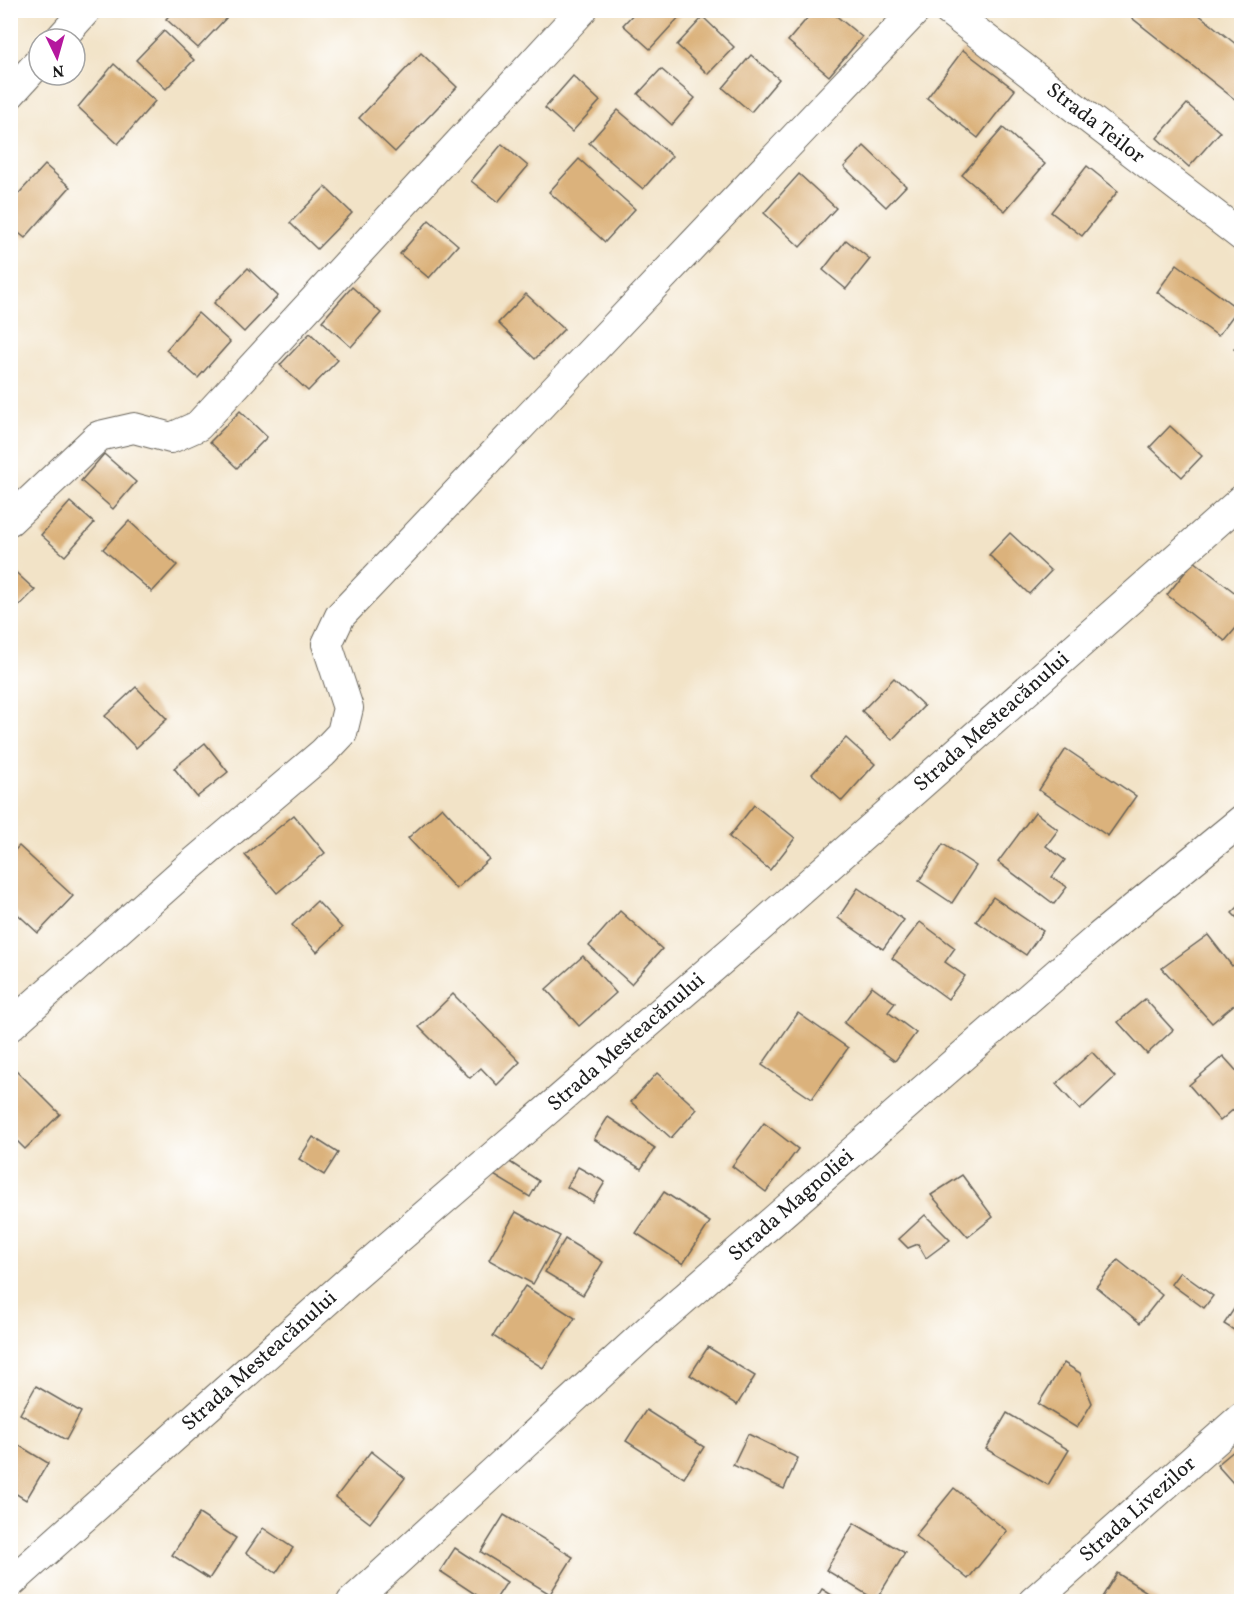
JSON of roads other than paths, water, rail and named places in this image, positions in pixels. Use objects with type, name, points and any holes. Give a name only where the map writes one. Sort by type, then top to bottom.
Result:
[{"type":"street","points":[[71,27],[86,10]]},
{"type":"street","points":[[10,520],[99,436],[134,428],[171,438],[198,426],[582,10]]},
{"type":"street","points":[[10,1026],[184,871],[323,753],[342,733],[348,708],[327,645],[340,616],[916,10]]},
{"type":"street","name":"Strada Teilor","points":[[948,10],[1242,236]]},
{"type":"street","points":[[10,94],[27,75]]},
{"type":"street","name":"Strada Mesteacănului","points":[[10,1583],[350,1280],[770,918],[1242,500]]},
{"type":"street","name":"Strada Magnoliei","points":[[351,1602],[672,1310],[1090,945],[1242,820]]},
{"type":"street","name":"Strada Livezilor","points":[[1033,1602],[1121,1521],[1242,1417]]}]
